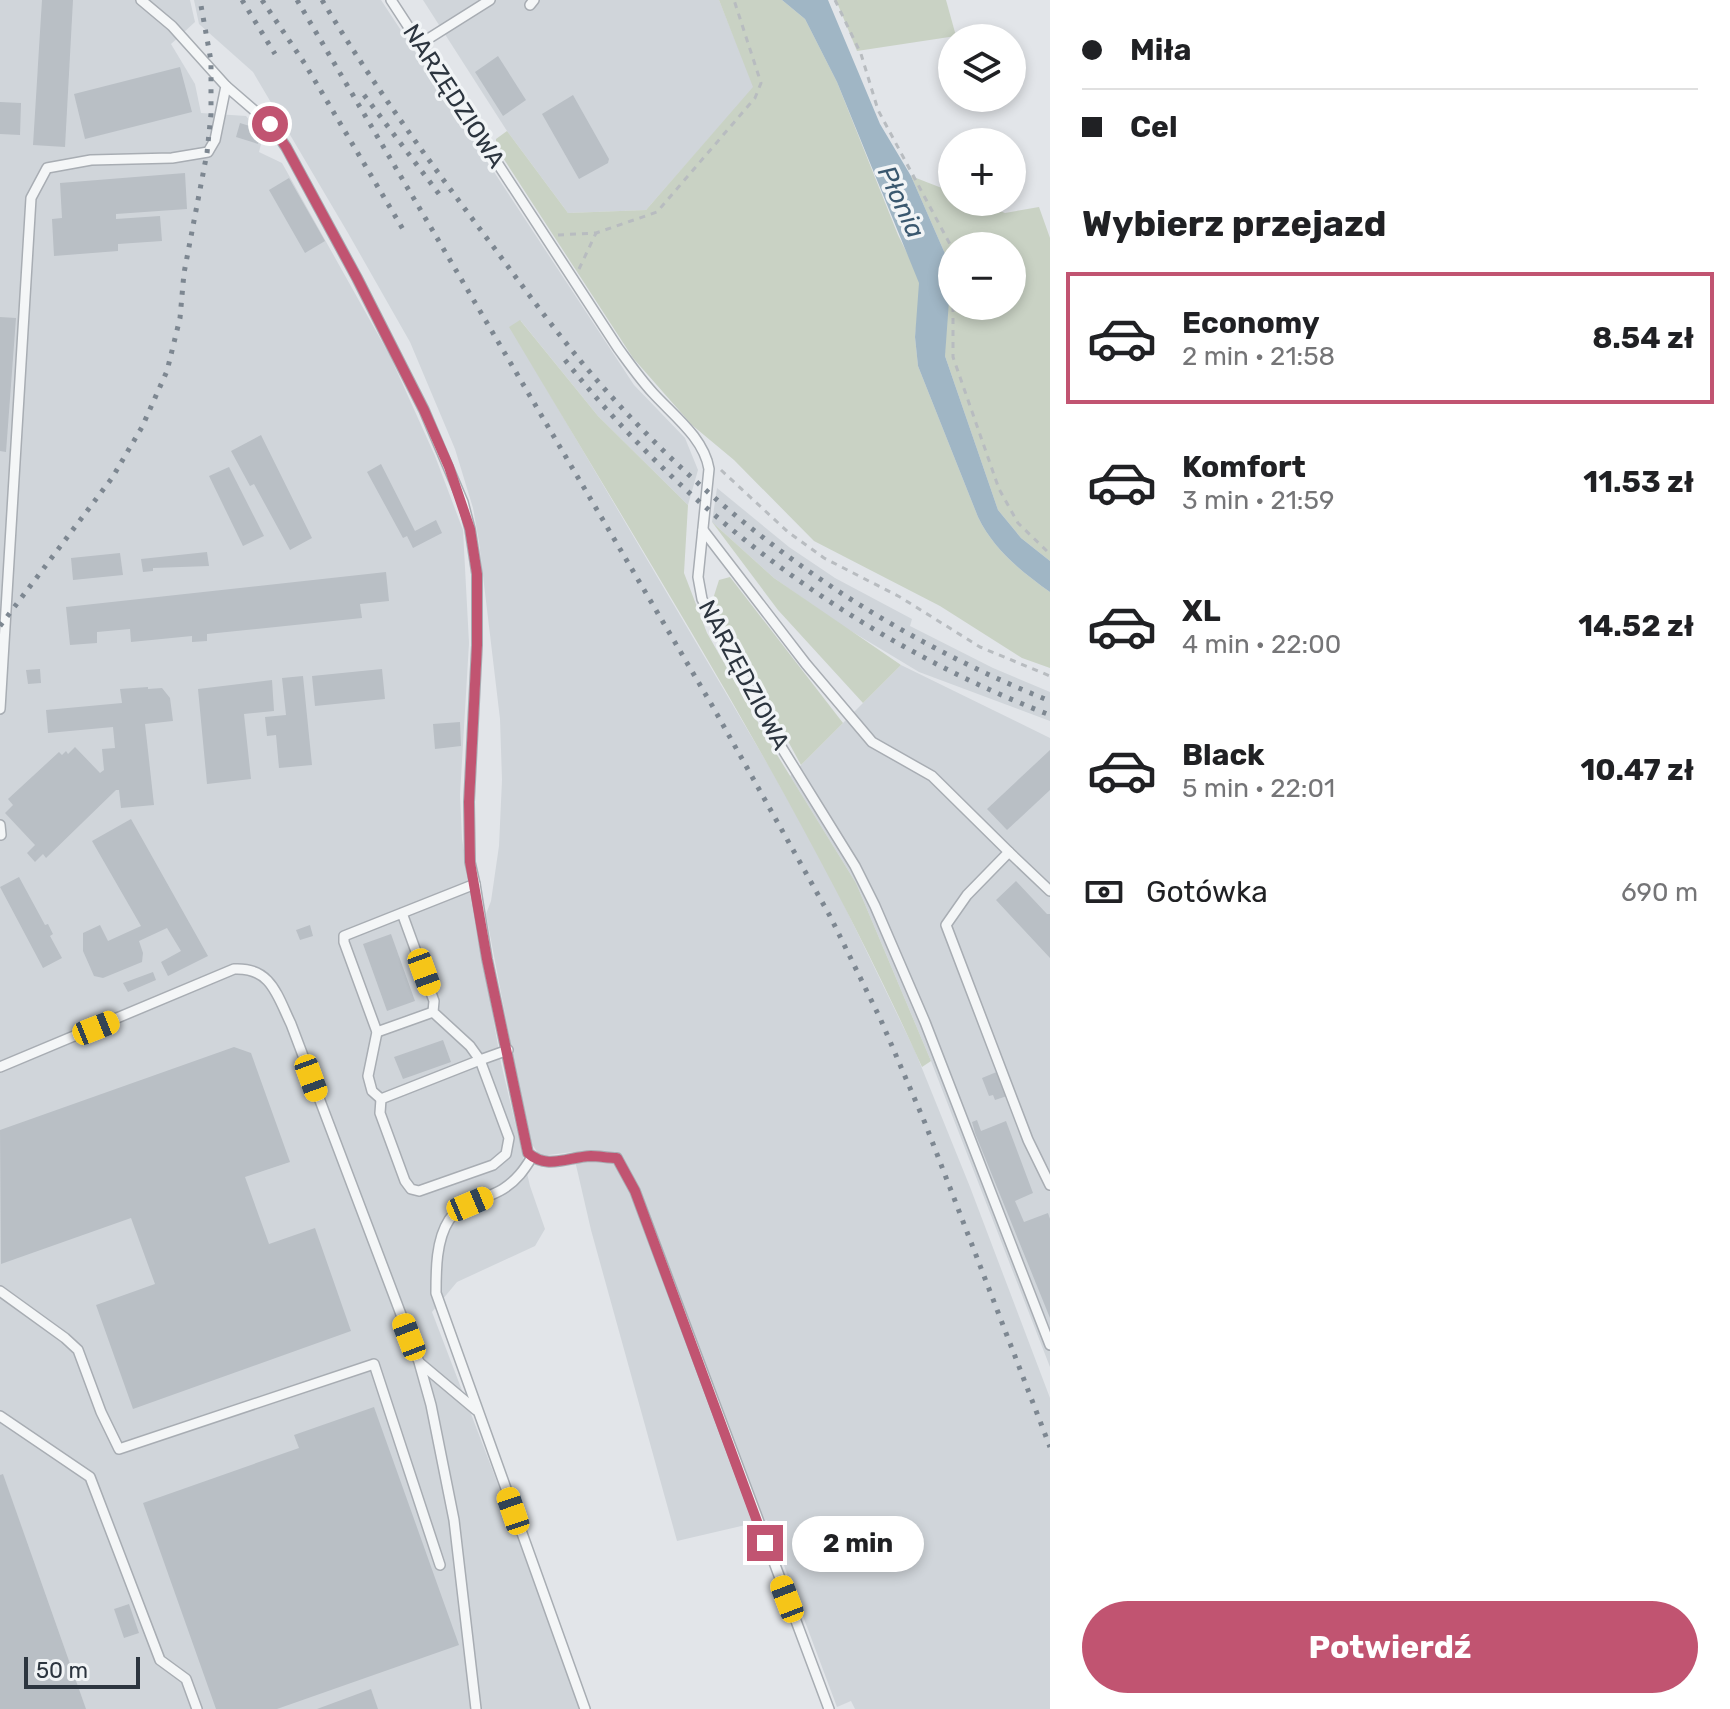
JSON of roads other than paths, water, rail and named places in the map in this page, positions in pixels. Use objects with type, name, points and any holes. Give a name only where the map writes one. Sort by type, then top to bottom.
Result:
[{"type":"lane","points":[[141,0],[172,26],[226,86],[270,124],[286,147],[424,410],[463,502],[477,574],[477,645],[469,802],[470,862],[528,1153],[547,1163],[591,1156],[617,1158],[635,1191],[829,1709]]},
{"type":"lane","name":"NARZĘDZIOWA","points":[[391,0],[632,367],[693,437],[707,462],[698,577],[706,608],[772,732],[855,866],[875,906],[919,1008],[1050,1345]]},
{"type":"lane","points":[[420,44],[490,0]]},
{"type":"lane","points":[[0,709],[31,198],[47,168],[91,160],[172,158],[208,152],[215,140],[226,86]]},
{"type":"lane","points":[[703,530],[806,664],[872,742],[932,776],[1050,891]]},
{"type":"lane","points":[[1009,852],[967,895],[946,925],[1028,1140],[1050,1185]]},
{"type":"lane","points":[[381,1099],[372,1091],[368,1076],[377,1032],[344,936],[475,884]]},
{"type":"lane","points":[[402,913],[434,1001],[433,1012]]},
{"type":"lane","points":[[0,1067],[234,969],[252,968],[269,980],[291,1024],[419,1362],[431,1405],[454,1520],[476,1709]]},
{"type":"lane","points":[[377,1032],[433,1012]]},
{"type":"lane","points":[[381,1099],[380,1113],[405,1181],[411,1189],[419,1191],[493,1165],[506,1154],[509,1138],[480,1060],[470,1046],[433,1012]]},
{"type":"lane","points":[[381,1099],[508,1050]]},
{"type":"lane","points":[[532,1157],[519,1177],[505,1188],[456,1212],[448,1221],[436,1269],[436,1293],[585,1709]]},
{"type":"lane","points":[[0,1291],[78,1350],[101,1412],[119,1449],[374,1364],[440,1565]]},
{"type":"lane","points":[[419,1362],[478,1412]]},
{"type":"lane","points":[[0,1416],[90,1477],[160,1660],[186,1679],[197,1709]]},
{"type":"water","name":"Płonia","points":[[782,0],[828,0],[880,124],[911,176],[938,238],[938,320],[948,320],[945,356],[998,510],[1021,538],[1050,561],[1050,592],[1000,550],[978,517],[918,366],[915,337],[919,283],[837,82],[805,19]]},
{"type":"railway","points":[[0,626],[112,478],[142,427],[167,371],[180,318],[184,273],[207,153],[211,114],[211,61],[200,0]]},
{"type":"railway","points":[[242,0],[275,54]]},
{"type":"railway","points":[[262,0],[305,64],[404,231]]},
{"type":"railway","points":[[297,0],[713,707],[830,916],[880,1018],[925,1123],[1050,1447]]},
{"type":"railway","points":[[322,0],[405,127],[537,305],[595,379],[658,445],[759,534],[869,611],[988,674],[1050,701]]},
{"type":"railway","points":[[364,95],[439,194]]},
{"type":"railway","points":[[565,360],[614,418],[667,472],[724,523],[784,570],[847,613],[912,651],[1050,715]]}]
